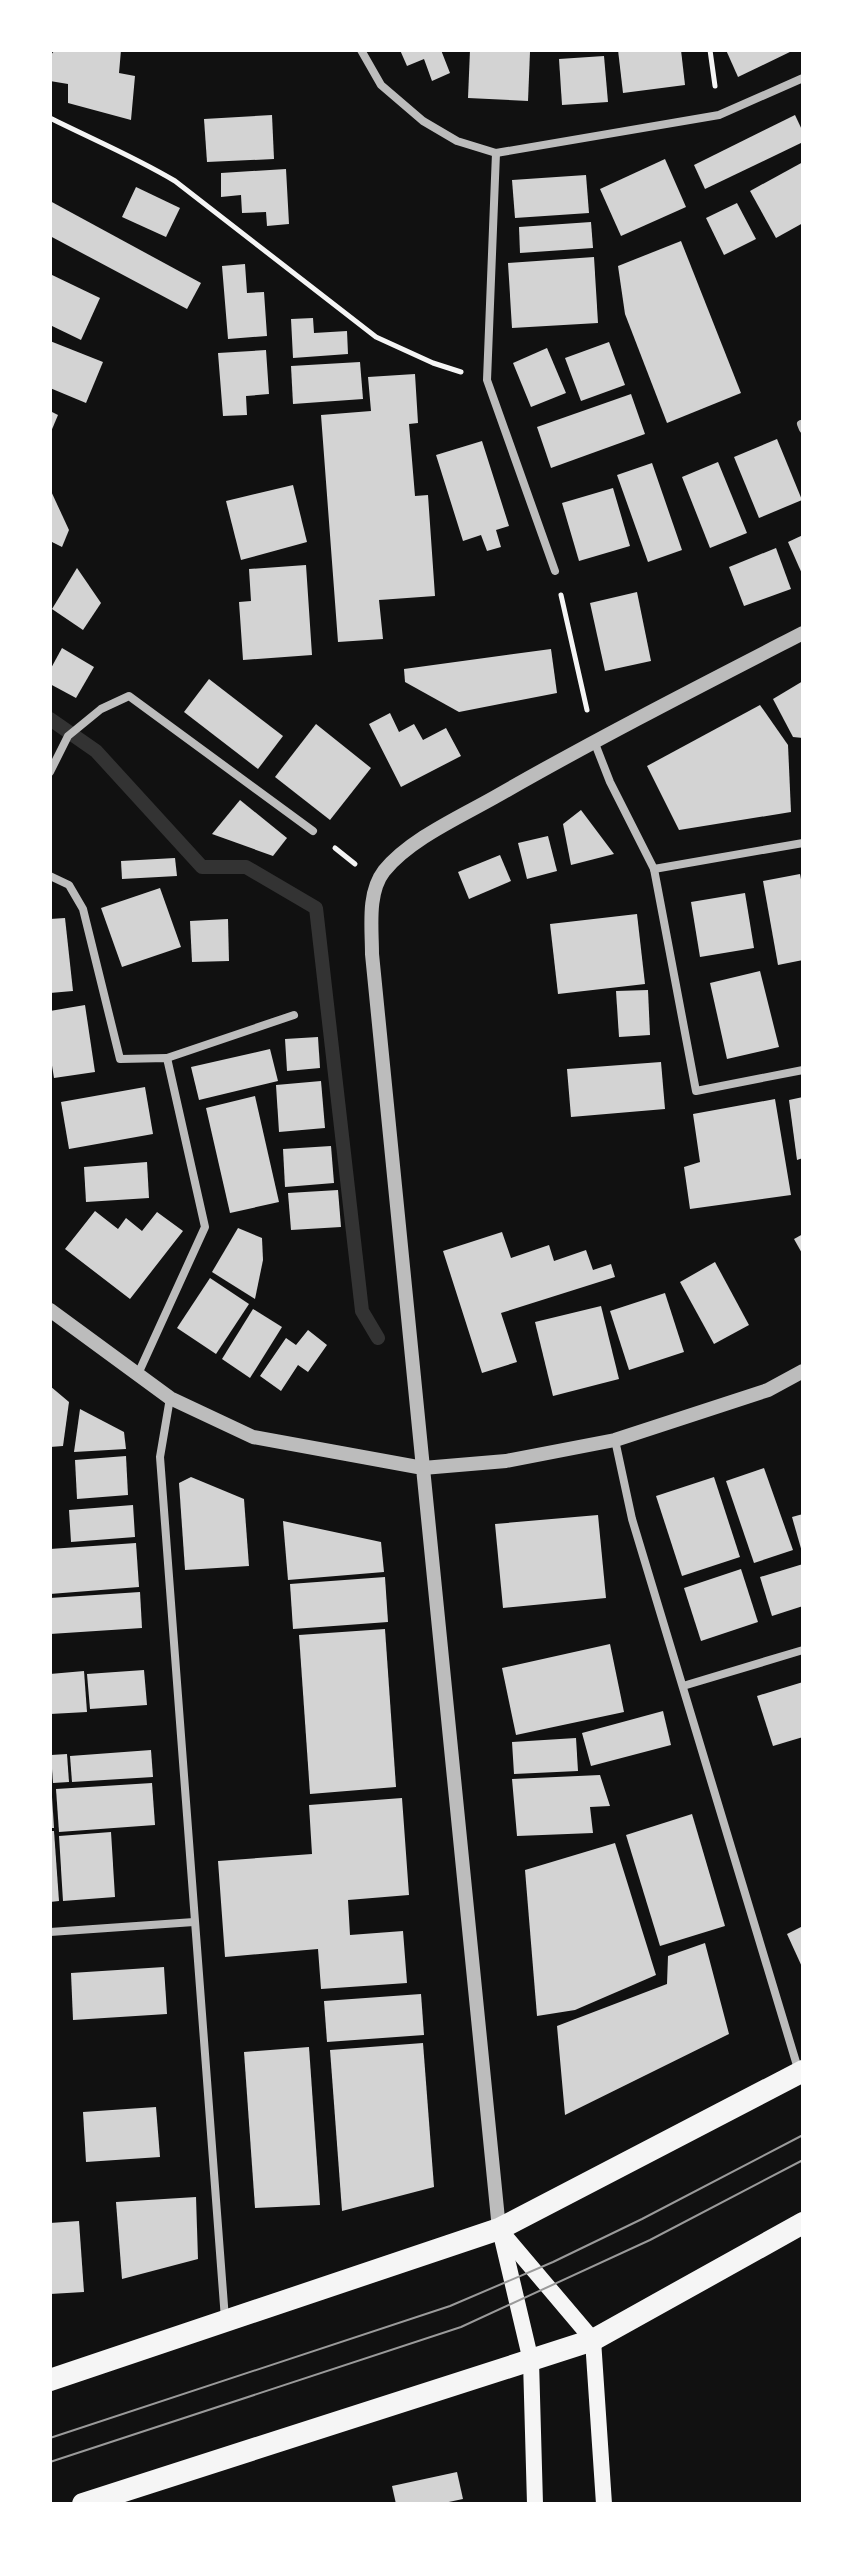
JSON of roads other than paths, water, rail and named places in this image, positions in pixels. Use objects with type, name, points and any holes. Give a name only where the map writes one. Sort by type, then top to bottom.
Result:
[{"type":"highway","points":[[50,2380],[499,2229],[801,2072]]},
{"type":"highway","points":[[83,2504],[593,2340],[803,2223]]},
{"type":"main road","points":[[499,2229],[593,2340],[604,2504]]},
{"type":"main road","points":[[499,2229],[531,2361],[535,2504]]},
{"type":"street","points":[[361,50],[381,85],[423,121],[457,141],[496,153],[719,115],[803,78]]},
{"type":"street","points":[[496,153],[487,380],[555,571]]},
{"type":"street","points":[[499,2229],[372,954],[372,912],[377,883],[386,870],[425,837],[594,740],[803,633]]},
{"type":"street","points":[[50,772],[68,736],[101,709],[129,696],[313,831]]},
{"type":"street","points":[[594,740],[610,782],[654,869],[696,1091],[803,1070]]},
{"type":"street","points":[[654,869],[803,843]]},
{"type":"street","points":[[50,876],[69,885],[83,909],[120,1059],[167,1058],[294,1015]]},
{"type":"street","points":[[138,1374],[205,1227],[167,1058]]},
{"type":"street","points":[[50,1310],[170,1398],[253,1437],[423,1468],[506,1461],[615,1440],[768,1390],[803,1371]]},
{"type":"street","points":[[170,1398],[160,1457],[225,2319]]},
{"type":"street","points":[[615,1440],[632,1519],[801,2072]]},
{"type":"street","points":[[683,1686],[803,1650]]},
{"type":"street","points":[[50,1932],[194,1922]]},
{"type":"waterway","points":[[50,719],[96,751],[202,867],[246,867],[316,908],[362,1311],[378,1338]]},
{"type":"tram line","points":[[50,2438],[450,2306],[553,2262],[642,2219],[803,2135]]},
{"type":"tram line","points":[[50,2462],[461,2327],[650,2240],[803,2160]]}]
